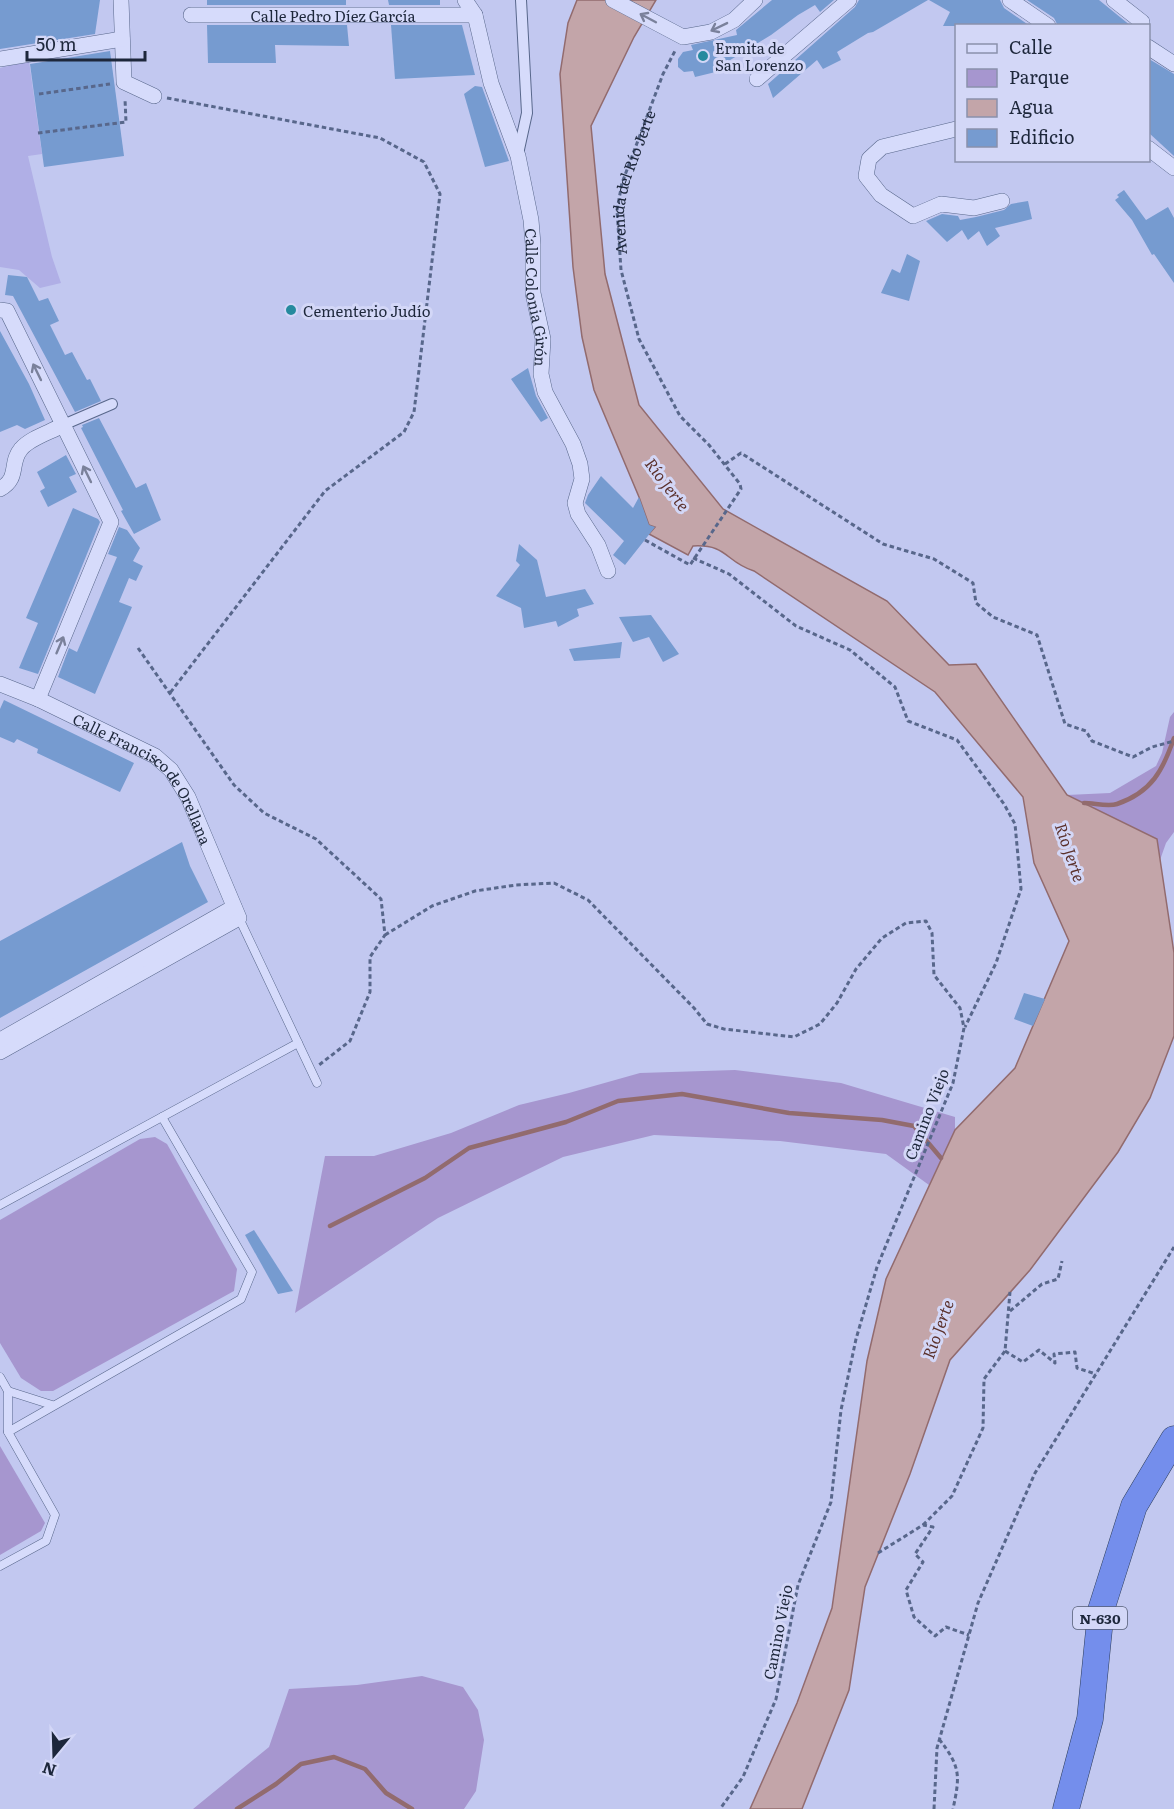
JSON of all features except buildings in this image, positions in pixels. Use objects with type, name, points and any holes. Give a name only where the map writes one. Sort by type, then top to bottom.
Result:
[{"type":"highway","name":"N-630","points":[[1066,1809],[1090,1719],[1101,1610],[1134,1506],[1174,1439]]},
{"type":"street","points":[[121,0],[124,82],[154,96]]},
{"type":"street","name":"Calle Colonia Girón","points":[[465,0],[477,7],[491,83],[518,156],[531,220],[533,293],[543,339],[541,374],[545,392],[573,444],[580,464],[582,479],[575,503],[578,514],[598,545],[608,570]]},
{"type":"street","points":[[518,156],[527,112],[521,0]]},
{"type":"street","points":[[613,0],[683,37],[711,32],[734,20],[754,2]]},
{"type":"street","points":[[757,79],[849,0]]},
{"type":"street","points":[[1010,0],[1045,24]]},
{"type":"street","points":[[1114,0],[1142,24]]},
{"type":"street","name":"Calle Pedro Díez García","points":[[191,15],[477,7]]},
{"type":"street","points":[[0,59],[122,39]]},
{"type":"street","points":[[1150,47],[1174,64]]},
{"type":"street","points":[[955,129],[882,147],[869,159],[866,176],[881,195],[913,216],[940,204],[974,208],[1002,201]]},
{"type":"street","points":[[1150,148],[1174,168]]},
{"type":"street","points":[[0,310],[7,311],[111,522],[38,699]]},
{"type":"street","points":[[0,489],[7,486],[13,478],[18,453],[23,446],[63,425],[112,404]]},
{"type":"street","name":"Calle Francisco de Orellana","points":[[0,684],[38,699],[155,756],[171,770],[188,796],[236,913]]},
{"type":"street","points":[[0,1040],[236,913]]},
{"type":"street","points":[[0,1052],[236,913]]},
{"type":"lane","points":[[236,913],[317,1083]]},
{"type":"lane","points":[[0,1205],[298,1043]]},
{"type":"lane","points":[[8,1432],[241,1299],[252,1272],[162,1117]]},
{"type":"lane","points":[[0,1377],[8,1391],[8,1432],[55,1515],[46,1541],[0,1566]]},
{"type":"lane","points":[[8,1391],[52,1406]]},
{"type":"path","name":"Avenida del Río Jerte","points":[[683,37],[663,74],[622,183],[617,210],[621,270],[639,339],[680,416],[709,445],[740,484],[739,492],[693,558]]},
{"type":"path","points":[[38,133],[126,122],[124,82],[39,94]]},
{"type":"path","points":[[154,96],[380,138],[424,162],[440,194],[414,412],[404,432],[325,491],[170,693]]},
{"type":"path","points":[[724,464],[741,453],[883,544],[934,559],[973,583],[976,603],[993,617],[1037,635],[1065,724],[1086,731],[1092,741],[1133,757],[1152,747],[1174,741]]},
{"type":"path","name":"Camino Viejo","points":[[645,540],[690,565],[693,558],[729,574],[796,626],[849,650],[895,687],[908,721],[957,740],[1004,804],[1015,824],[1021,889],[996,963],[964,1028],[953,1083],[878,1267],[856,1339],[841,1410],[831,1502],[798,1585],[776,1700],[743,1777],[720,1809]]},
{"type":"path","points":[[138,648],[234,785],[264,813],[316,839],[381,899],[385,934]]},
{"type":"path","points":[[311,1071],[350,1041],[370,992],[370,957],[385,934],[432,906],[475,891],[516,885],[554,883],[588,900],[707,1024],[724,1029],[794,1036],[820,1024],[837,1003],[856,969],[882,938],[906,923],[926,921],[933,933],[934,975],[960,1008],[964,1028]]},
{"type":"path","points":[[934,1809],[937,1748],[978,1603],[1035,1473],[1174,1247]]},
{"type":"path","points":[[1010,1311],[1042,1284],[1058,1279],[1062,1261]]},
{"type":"path","points":[[878,1553],[923,1526],[952,1496],[983,1428],[984,1379],[1005,1350],[1010,1292]]},
{"type":"path","points":[[1005,1350],[1023,1362],[1038,1350],[1055,1363],[1054,1354],[1075,1352],[1077,1368],[1096,1374]]},
{"type":"path","points":[[923,1526],[933,1527],[915,1554],[923,1562],[906,1590],[914,1617],[935,1636],[946,1627],[969,1635]]},
{"type":"path","points":[[939,1739],[954,1758],[959,1782],[953,1809]]},
{"type":"shaded area","points":[[29,61],[42,154],[28,156],[52,257],[61,283],[40,288],[19,270],[0,267],[0,68]]},
{"type":"green space","points":[[1174,712],[1174,832],[1166,843],[1160,860],[1157,839],[1067,795],[1110,793],[1156,766],[1162,753],[1170,717]]},
{"type":"green space","points":[[735,1070],[841,1083],[955,1117],[955,1130],[929,1185],[886,1154],[780,1141],[654,1135],[563,1157],[438,1218],[295,1313],[325,1156],[374,1156],[451,1133],[519,1105],[640,1073]]},
{"type":"green space","points":[[155,1137],[167,1144],[237,1269],[234,1291],[53,1391],[41,1391],[21,1378],[0,1343],[0,1220],[140,1139]]},
{"type":"green space","points":[[0,1446],[45,1523],[41,1531],[0,1555]]},
{"type":"green space","points":[[422,1676],[463,1687],[478,1710],[484,1740],[476,1791],[464,1809],[193,1809],[269,1747],[289,1689],[357,1685]]},
{"type":"water","name":"Río Jerte","points":[[577,0],[656,0],[634,37],[591,126],[605,274],[639,405],[723,509],[887,601],[949,665],[976,664],[1067,795],[1157,839],[1174,953],[1174,1036],[1150,1098],[1118,1152],[1030,1270],[950,1360],[910,1474],[865,1587],[849,1690],[802,1809],[750,1809],[797,1703],[832,1608],[867,1361],[886,1279],[955,1130],[1015,1068],[1069,941],[1034,863],[1023,797],[935,692],[754,571],[720,551],[704,546],[693,546],[688,555],[649,534],[655,527],[649,525],[594,390],[582,337],[573,267],[560,74],[568,23]]},
{"type":"waterway","points":[[1084,803],[1113,805],[1139,793],[1148,786],[1160,770],[1174,738]]},
{"type":"waterway","points":[[330,1226],[425,1178],[469,1148],[566,1122],[618,1101],[682,1094],[789,1113],[882,1120],[914,1126],[941,1158]]},
{"type":"waterway","points":[[237,1809],[276,1784],[301,1764],[334,1757],[365,1769],[386,1793],[412,1809]]},
{"type":"place","name":"Ermita de San Lorenzo","points":[[703,56]]},
{"type":"place","name":"Cementerio Judío","points":[[291,310]]}]
